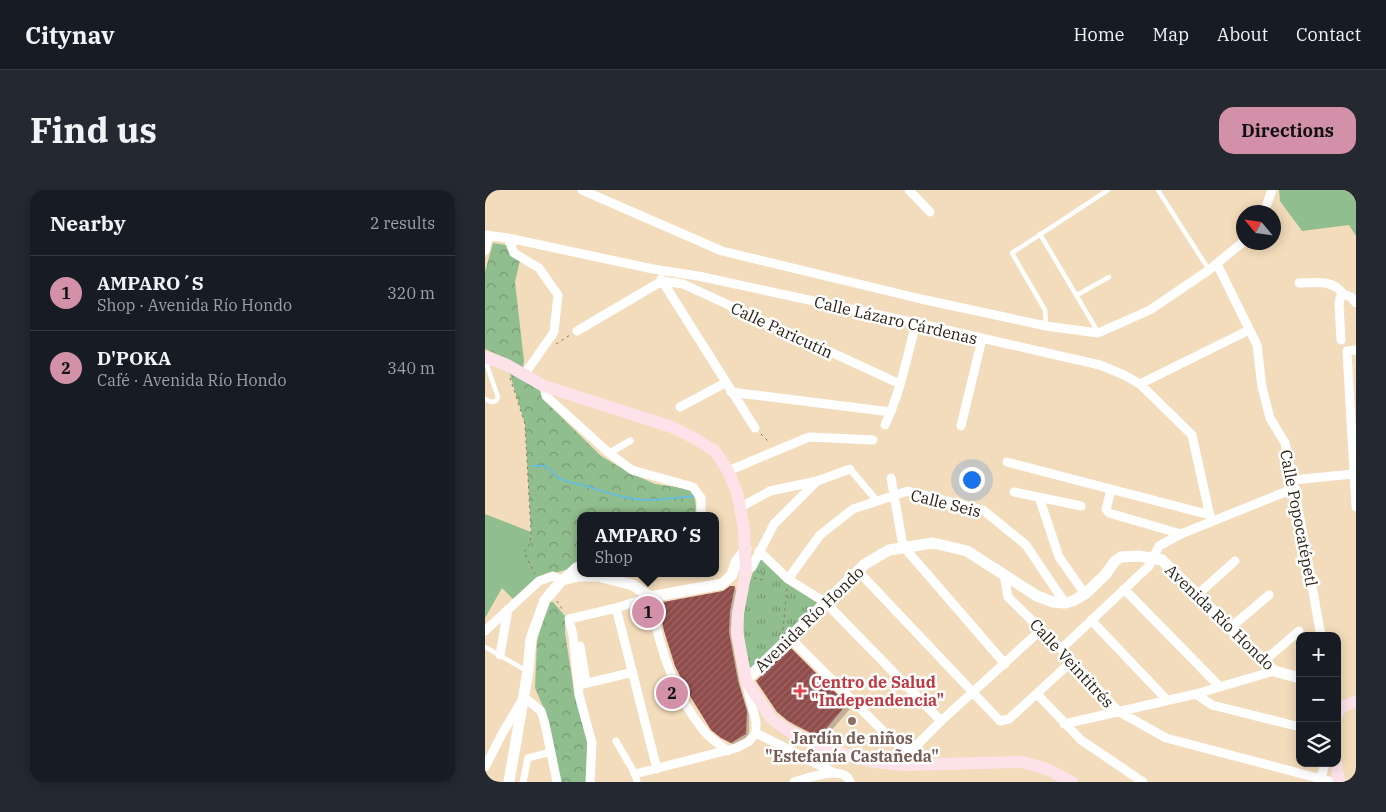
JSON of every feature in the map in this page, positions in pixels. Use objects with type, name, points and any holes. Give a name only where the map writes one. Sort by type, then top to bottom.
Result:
[{"type":"main road","points":[[485,358],[507,365],[545,386],[672,427],[715,451],[728,472],[741,507],[748,574],[738,613],[737,631],[746,680],[771,718],[784,728],[813,744],[874,762],[905,765],[1022,762],[1047,769],[1072,782]]},
{"type":"main road","points":[[1341,708],[1356,701]]},
{"type":"main road","points":[[1337,767],[1339,782]]},
{"type":"street","points":[[582,190],[722,251],[921,299],[1046,326],[1098,333],[1150,310],[1209,270],[1236,248]]},
{"type":"street","points":[[909,190],[930,212]]},
{"type":"street","points":[[1267,205],[1272,190]]},
{"type":"street","points":[[485,251],[487,235]]},
{"type":"street","name":"Calle Lázaro Cárdenas","points":[[487,235],[653,269],[697,276],[916,323],[1100,366],[1124,374],[1140,384],[1191,435],[1211,518]]},
{"type":"street","points":[[508,238],[514,253],[539,268],[558,295],[554,332],[524,375]]},
{"type":"street","name":"Calle Popocatépetl","points":[[1217,264],[1257,345],[1262,387],[1270,418],[1285,443],[1320,632]]},
{"type":"street","points":[[653,269],[755,428]]},
{"type":"street","points":[[577,331],[662,282]]},
{"type":"street","name":"Calle Paricutín","points":[[662,282],[683,284],[900,384]]},
{"type":"street","points":[[1299,283],[1330,283],[1356,303]]},
{"type":"street","points":[[1341,340],[1339,304],[1343,294]]},
{"type":"street","points":[[885,426],[900,384],[916,323]]},
{"type":"street","points":[[1140,384],[1249,330]]},
{"type":"street","points":[[961,426],[982,339]]},
{"type":"street","points":[[1351,350],[1353,474],[1356,507]]},
{"type":"street","points":[[680,407],[725,383]]},
{"type":"street","points":[[545,386],[546,396],[609,453],[632,470],[693,487],[701,498],[702,512]]},
{"type":"street","points":[[731,392],[891,412]]},
{"type":"street","points":[[728,472],[809,437],[873,440]]},
{"type":"street","points":[[609,453],[630,441]]},
{"type":"street","points":[[1007,462],[1211,518]]},
{"type":"street","points":[[741,507],[770,491],[817,481],[850,469],[877,501]]},
{"type":"street","points":[[1061,649],[1149,566],[1159,546],[1211,518],[1294,484],[1353,474]]},
{"type":"street","points":[[891,478],[903,546],[1005,664]]},
{"type":"street","points":[[748,574],[762,555],[774,524],[817,481]]},
{"type":"street","points":[[1111,490],[1106,509],[1109,513],[1181,534]]},
{"type":"street","name":"Calle Seis","points":[[788,579],[821,536],[853,509],[909,491],[983,510],[1026,545],[1065,603]]},
{"type":"street","points":[[1014,492],[1081,506]]},
{"type":"street","points":[[1039,497],[1059,557],[1085,594]]},
{"type":"street","name":"Avenida Río Hondo","points":[[746,680],[865,564],[889,550],[903,546],[933,543],[967,551],[1037,596],[1053,602],[1065,603],[1085,594],[1105,575],[1115,561],[1121,557],[1139,556],[1162,560],[1274,671],[1296,677]]},
{"type":"street","points":[[590,782],[592,743],[579,695],[583,684],[579,643],[573,635],[569,619],[616,608],[650,597],[722,584],[732,575],[736,562],[746,549]]},
{"type":"street","points":[[762,555],[788,579],[826,603],[941,721]]},
{"type":"street","points":[[1197,595],[1235,561]]},
{"type":"street","points":[[509,782],[529,671],[531,639],[545,600],[562,580],[577,567]]},
{"type":"street","points":[[858,571],[975,692],[998,719],[1003,721],[1009,719],[1072,661]]},
{"type":"street","name":"Calle Veintitrés","points":[[1004,575],[1008,597],[1061,649],[1118,711],[1166,738],[1333,782]]},
{"type":"street","points":[[485,631],[539,581],[553,576],[562,580],[577,576]]},
{"type":"street","points":[[602,577],[633,585],[650,597],[663,654],[683,698],[704,730],[728,751]]},
{"type":"street","points":[[1124,589],[1220,687]]},
{"type":"street","points":[[1230,628],[1269,595]]},
{"type":"street","points":[[616,608],[657,769]]},
{"type":"street","points":[[501,655],[507,609]]},
{"type":"street","points":[[1091,620],[1167,700]]},
{"type":"street","points":[[788,641],[894,742],[908,749],[913,749],[941,721],[1042,630]]},
{"type":"street","points":[[1264,661],[1299,630]]},
{"type":"street","points":[[1064,724],[1196,694],[1274,671]]},
{"type":"street","points":[[583,684],[633,672]]},
{"type":"street","points":[[616,740],[636,778],[657,769],[728,751],[748,742],[756,733],[756,722],[746,680]]},
{"type":"street","points":[[1037,694],[1081,740],[1143,782]]},
{"type":"street","points":[[1196,694],[1212,705],[1296,726]]},
{"type":"street","points":[[524,697],[541,711],[557,782]]},
{"type":"street","points":[[485,768],[524,697]]},
{"type":"street","points":[[756,733],[833,772],[845,774],[850,782]]},
{"type":"street","points":[[523,782],[528,758],[551,752]]},
{"type":"street","points":[[1321,780],[1324,767]]},
{"type":"street","points":[[794,782],[833,772]]},
{"type":"lane","points":[[1046,326],[1045,310],[1012,253],[1108,190]]},
{"type":"lane","points":[[1158,190],[1209,270]]},
{"type":"lane","points":[[1040,234],[1098,333]]},
{"type":"lane","points":[[1077,295],[1109,277]]},
{"type":"lane","points":[[485,358],[498,397],[495,401],[491,402],[485,399]]},
{"type":"lane","points":[[485,647],[529,671]]},
{"type":"path","points":[[554,344],[577,331]]},
{"type":"path","points":[[507,365],[525,424],[531,532],[530,544],[524,552],[539,581]]},
{"type":"path","points":[[755,428],[778,451]]},
{"type":"path","points":[[748,574],[762,580],[762,555]]},
{"type":"path","points":[[788,579],[783,626],[788,641]]},
{"type":"path","points":[[562,580],[557,602],[569,619]]},
{"type":"green space","points":[[1279,190],[1356,190],[1356,236],[1349,225],[1302,231],[1280,201]]},
{"type":"green space","points":[[493,243],[506,245],[520,260],[515,282],[524,361],[521,377],[539,385],[544,400],[601,456],[630,473],[655,484],[690,489],[695,502],[695,512],[577,512],[577,567],[540,577],[524,552],[530,544],[531,532],[525,424],[507,365],[508,359],[485,349],[485,272]]},
{"type":"green space","points":[[485,514],[531,532],[530,544],[540,577],[513,599],[502,588],[485,618]]},
{"type":"green space","points":[[760,557],[822,604],[753,675],[744,640],[744,615],[747,591]]},
{"type":"green space","points":[[547,602],[553,602],[565,616],[565,633],[574,691],[587,740],[586,782],[560,782],[544,709],[535,688],[537,641]]},
{"type":"building","points":[[730,586],[735,586],[730,611],[729,632],[738,681],[747,711],[746,734],[731,743],[711,730],[690,696],[675,666],[664,631],[658,603],[723,591]]},
{"type":"building","name":"Centro de Salud \"Independencia\"","points":[[790,647],[847,704],[819,737],[788,721],[777,712],[756,681]]},
{"type":"waterway","points":[[533,466],[546,466],[557,477],[566,481],[640,500],[695,496]]},
{"type":"place","name":"AMPARO´S","points":[[648,612]]},
{"type":"place","name":"Centro de Salud \"Independencia\"","points":[[800,691]]},
{"type":"place","name":"D'POKA","points":[[672,693]]},
{"type":"place","name":"Jardín de niños \"Estefanía Castañeda\"","points":[[852,721]]}]
